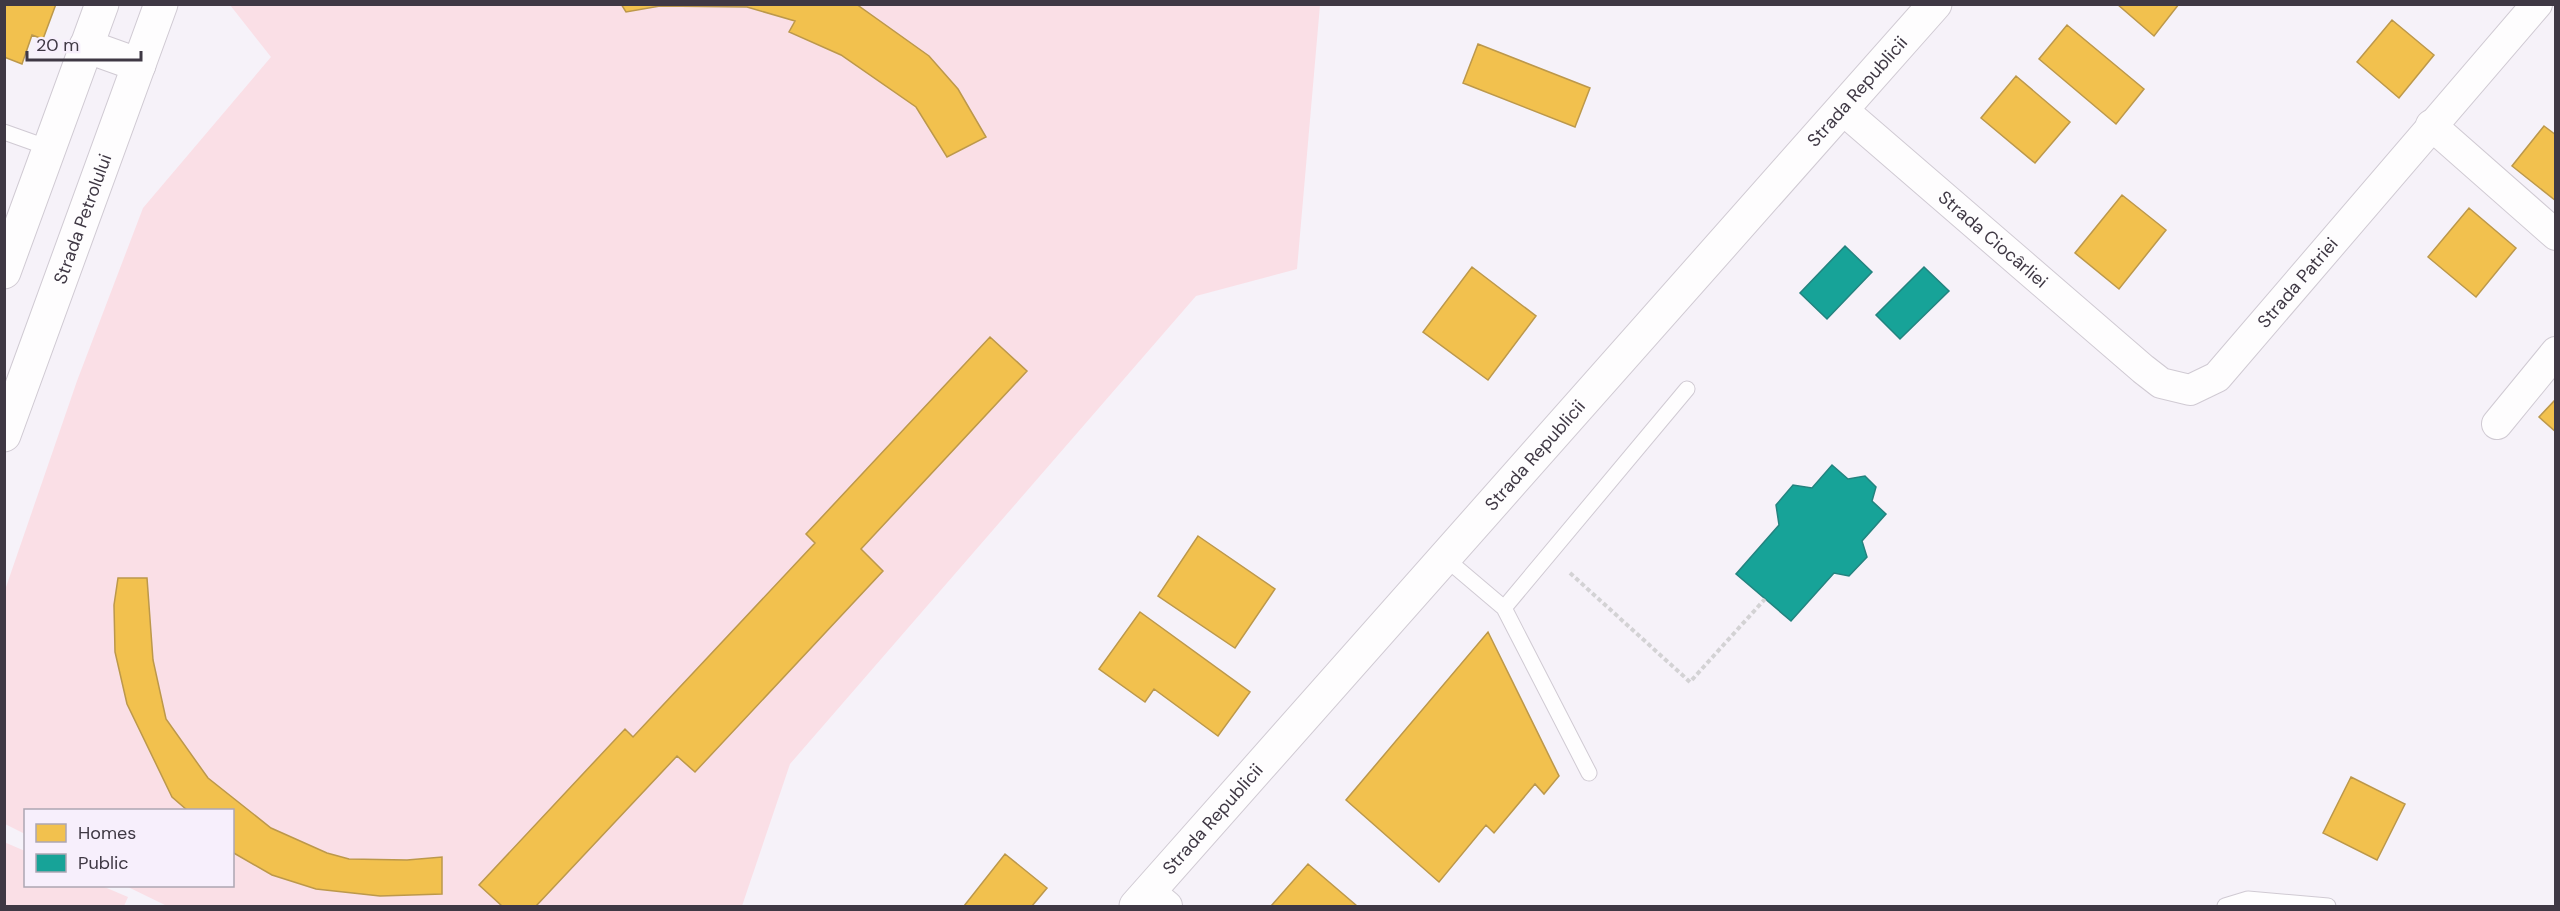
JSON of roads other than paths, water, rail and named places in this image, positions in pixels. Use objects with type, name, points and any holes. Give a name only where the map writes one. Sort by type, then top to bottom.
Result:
[{"type":"main road","points":[[4,272],[102,4]]},
{"type":"main road","name":"Strada Petrolului","points":[[4,435],[161,4]]},
{"type":"main road","name":"Strada Republicii","points":[[1151,901],[1444,558],[1935,4]]},
{"type":"main road","points":[[86,46],[139,65]]},
{"type":"street","name":"Strada Patriei","points":[[2143,369],[2161,383],[2190,390],[2217,376],[2537,4]]},
{"type":"street","name":"Strada Ciocârliei","points":[[1843,110],[2143,369]]},
{"type":"street","points":[[2432,125],[2556,235]]},
{"type":"street","points":[[2497,424],[2556,352]]},
{"type":"lane","points":[[4,132],[49,148]]},
{"type":"lane","points":[[1504,608],[1687,389]]},
{"type":"lane","points":[[1444,558],[1504,608],[1589,773]]},
{"type":"lane","points":[[2225,906],[2248,899],[2328,906]]}]
